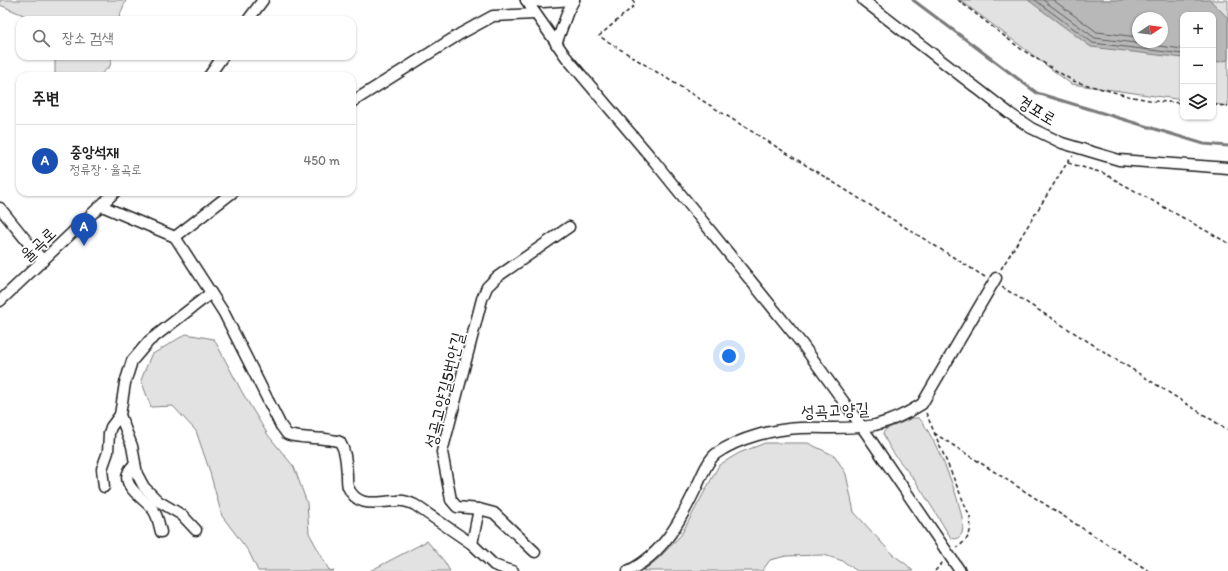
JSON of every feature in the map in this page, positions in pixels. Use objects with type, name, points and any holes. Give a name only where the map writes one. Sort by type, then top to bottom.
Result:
[{"type":"street","points":[[251,16],[262,0]]},
{"type":"street","points":[[526,0],[543,2],[574,0]]},
{"type":"street","points":[[526,0],[566,57],[654,161],[802,344],[862,427],[960,571]]},
{"type":"street","points":[[556,44],[562,25],[574,0]]},
{"type":"street","name":"경포로","points":[[863,0],[1009,113],[1032,128],[1062,143],[1119,160],[1228,168]]},
{"type":"street","points":[[356,99],[460,34],[493,16],[535,14]]},
{"type":"street","points":[[212,72],[220,60]]},
{"type":"street","name":"율곡로","points":[[0,302],[111,196]]},
{"type":"street","points":[[175,237],[228,196]]},
{"type":"street","points":[[102,206],[175,237],[224,313],[281,426],[287,434],[294,436],[334,439],[340,442],[344,449],[348,486],[360,501],[370,503],[398,500],[415,505],[472,544],[494,565],[513,571]]},
{"type":"street","points":[[0,208],[43,261]]},
{"type":"street","name":"성곡고양길5번안길","points":[[535,552],[494,513],[479,509],[457,507],[451,500],[442,452],[482,299],[487,287],[496,277],[569,227]]},
{"type":"street","name":"성곡고양길","points":[[628,571],[655,553],[674,530],[715,453],[757,435],[780,430],[800,428],[834,429],[862,427],[877,424],[895,419],[914,410],[922,404],[995,280]]},
{"type":"street","points":[[104,487],[102,469],[108,452],[109,433],[111,427],[120,415],[125,383],[132,361],[149,341],[211,293]]},
{"type":"street","points":[[120,415],[132,446],[137,474],[144,486],[158,501],[182,516],[196,530]]},
{"type":"street","points":[[135,464],[129,471],[127,477],[129,484],[135,494],[147,503],[155,512],[161,532]]},
{"type":"street","points":[[472,544],[479,509]]},
{"type":"path","points":[[633,0],[635,5],[599,36],[995,280],[1228,430]]},
{"type":"path","points":[[958,0],[1021,49],[1073,81],[1128,96],[1180,104]]},
{"type":"path","points":[[1216,105],[1228,106]]},
{"type":"path","points":[[995,280],[1070,158],[1086,150]]},
{"type":"path","points":[[1068,163],[1104,173],[1228,243]]},
{"type":"path","points":[[922,404],[970,518],[971,526],[970,534],[965,542],[949,555],[935,571]]},
{"type":"path","points":[[934,433],[1149,571]]},
{"type":"shaded area","points":[[0,0],[126,0],[120,16],[26,16],[0,5]]},
{"type":"shaded area","points":[[960,0],[1228,0],[1228,106],[1216,104],[1216,12],[1180,12],[1180,100],[1071,84]]},
{"type":"shaded area","points":[[55,60],[111,60],[110,66],[103,72],[55,72]]},
{"type":"shaded area","points":[[186,334],[214,339],[242,392],[268,435],[294,467],[307,503],[309,533],[329,570],[334,571],[258,571],[249,552],[222,516],[209,469],[196,431],[173,406],[151,407],[141,380],[151,355]]},
{"type":"shaded area","points":[[913,418],[919,418],[933,439],[955,492],[963,523],[962,533],[955,539],[951,538],[916,482],[893,452],[883,433],[886,429]]},
{"type":"shaded area","points":[[765,443],[808,443],[835,456],[846,474],[854,512],[892,554],[913,571],[857,571],[843,561],[824,555],[786,556],[770,560],[762,571],[643,571],[659,558],[681,535],[719,465],[739,453]]},
{"type":"shaded area","points":[[427,541],[444,561],[450,571],[370,571]]},
{"type":"water","points":[[1028,0],[1210,0],[1228,18],[1228,60],[1216,62],[1216,12],[1180,12],[1180,58],[1091,47]]},
{"type":"waterway","points":[[913,0],[1037,93],[1204,144],[1228,146]]},
{"type":"place","name":"중앙석재","points":[[84,246]]}]
